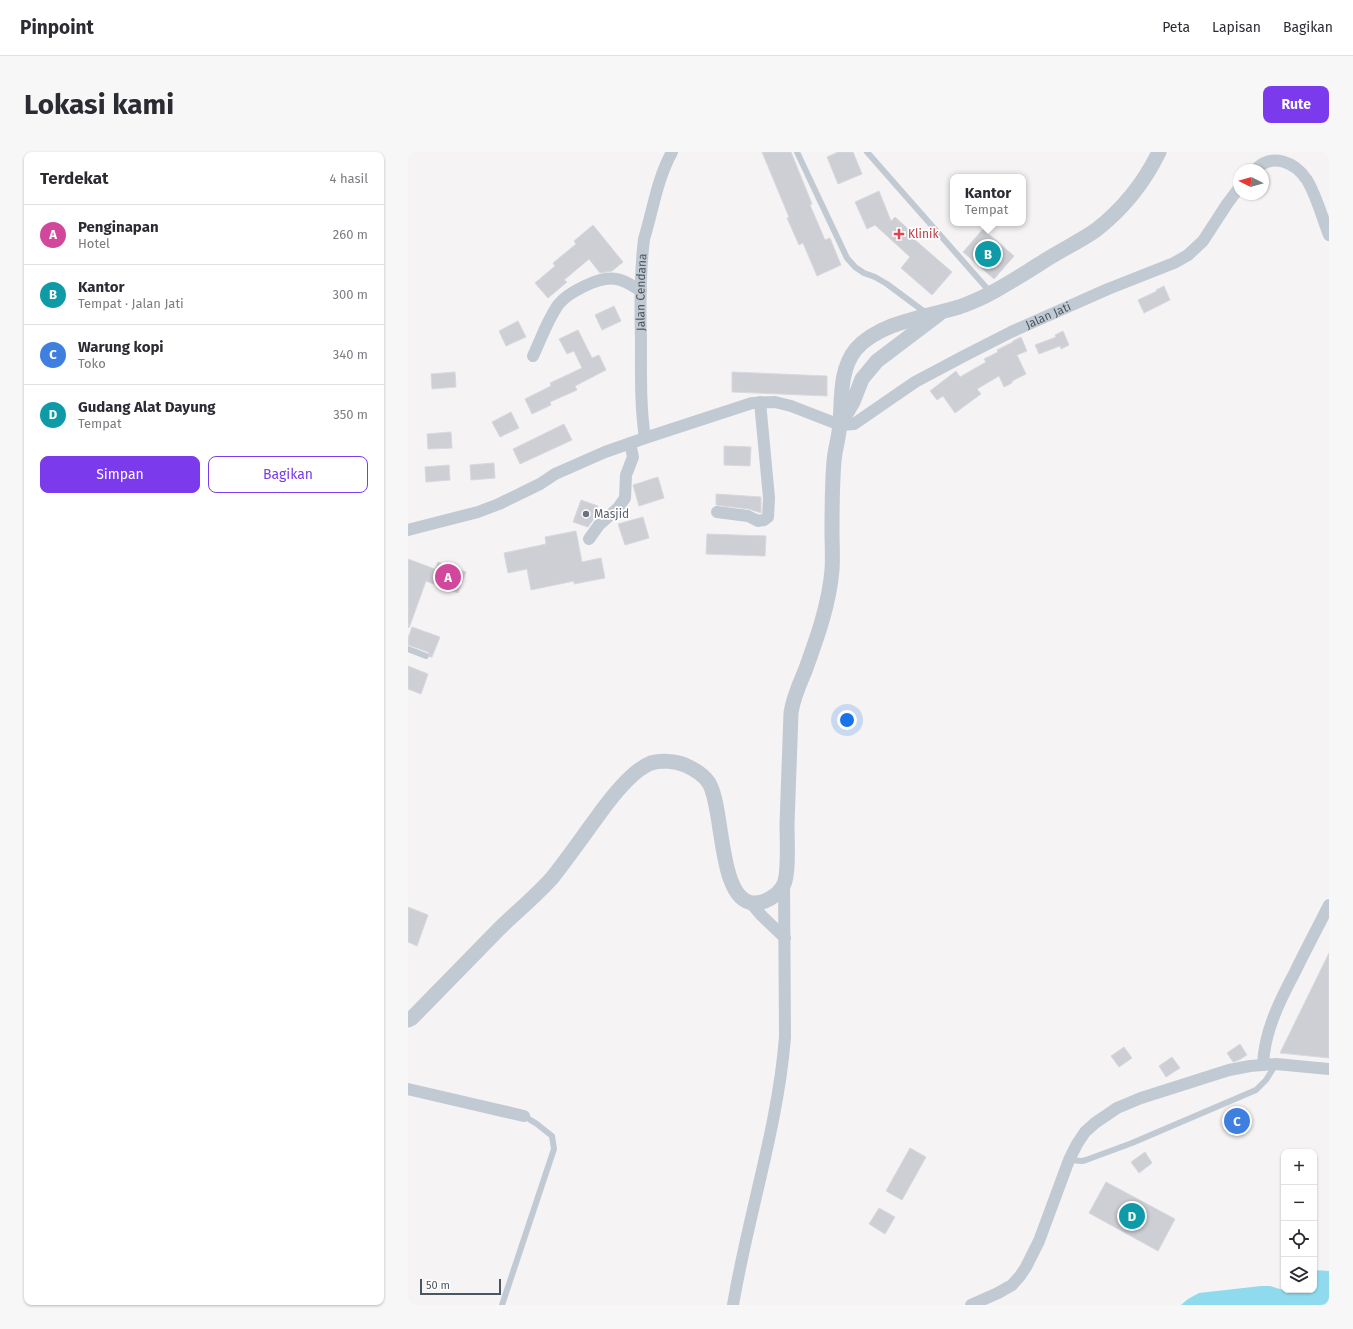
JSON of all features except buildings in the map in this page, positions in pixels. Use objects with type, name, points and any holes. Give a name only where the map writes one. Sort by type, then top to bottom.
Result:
[{"type":"street","name":"Jalan Cendana","points":[[645,438],[641,402],[641,291],[644,239],[659,180],[666,162],[672,152]]},
{"type":"street","points":[[733,1305],[738,1272],[772,1120],[784,1055],[786,1037],[784,883],[787,856],[791,713],[796,691],[821,625],[829,591],[832,569],[834,459],[840,425],[841,395],[844,376],[850,360],[856,350],[863,343],[889,327],[918,317],[935,314],[961,306],[991,293],[1096,230],[1130,199],[1144,179],[1159,152]]},
{"type":"street","points":[[1262,164],[1269,160],[1276,160],[1290,164],[1306,179],[1315,196],[1329,235]]},
{"type":"street","name":"Jalan Jati","points":[[840,425],[854,424],[915,382],[1004,335],[1108,289],[1174,263],[1188,254],[1203,241],[1233,196]]},
{"type":"street","points":[[533,356],[545,327],[557,307],[571,294],[590,284],[608,278],[622,281],[641,291]]},
{"type":"street","points":[[840,425],[853,402],[862,379],[877,361],[935,314]]},
{"type":"street","points":[[717,512],[748,516],[758,521],[764,520],[768,517],[769,498],[760,402]]},
{"type":"street","points":[[408,530],[478,512],[499,504],[540,484],[561,471],[630,443],[732,408],[752,403],[775,402],[791,406],[840,425]]},
{"type":"street","points":[[589,539],[599,525],[618,508],[625,498],[627,470],[633,457],[630,443]]},
{"type":"street","points":[[408,1020],[412,1018],[539,890],[556,872],[615,794],[631,777],[651,763],[670,762],[681,764],[698,772],[709,783],[716,801],[728,875],[739,895],[743,899],[758,903],[766,901],[779,892],[784,883]]},
{"type":"street","points":[[750,902],[785,938]]},
{"type":"street","points":[[1263,1065],[1263,1052],[1266,1040],[1284,994],[1329,905]]},
{"type":"street","points":[[971,1305],[1012,1285],[1026,1267],[1039,1241],[1069,1160],[1085,1132],[1095,1122],[1117,1108],[1141,1098],[1229,1070],[1276,1064],[1329,1069]]},
{"type":"street","points":[[408,1089],[524,1116]]},
{"type":"lane","points":[[796,152],[847,258],[855,267],[864,273],[875,277],[935,314]]},
{"type":"lane","points":[[868,152],[991,293]]},
{"type":"lane","points":[[408,649],[426,656]]},
{"type":"lane","points":[[1069,1160],[1082,1161],[1095,1157],[1256,1090],[1266,1080],[1276,1064]]},
{"type":"lane","points":[[502,1305],[554,1149],[552,1136],[524,1116]]},
{"type":"water","points":[[1317,1270],[1329,1271],[1329,1305],[1181,1305],[1199,1293],[1270,1286],[1281,1289],[1281,1293],[1317,1293]]},
{"type":"place","name":"Klinik","points":[[899,234]]},
{"type":"place","name":"Kantor","points":[[988,254]]},
{"type":"place","name":"Masjid","points":[[586,514]]},
{"type":"place","name":"Penginapan","points":[[448,577]]},
{"type":"place","name":"Warung kopi","points":[[1237,1121]]},
{"type":"place","name":"Gudang Alat Dayung","points":[[1132,1216]]}]
